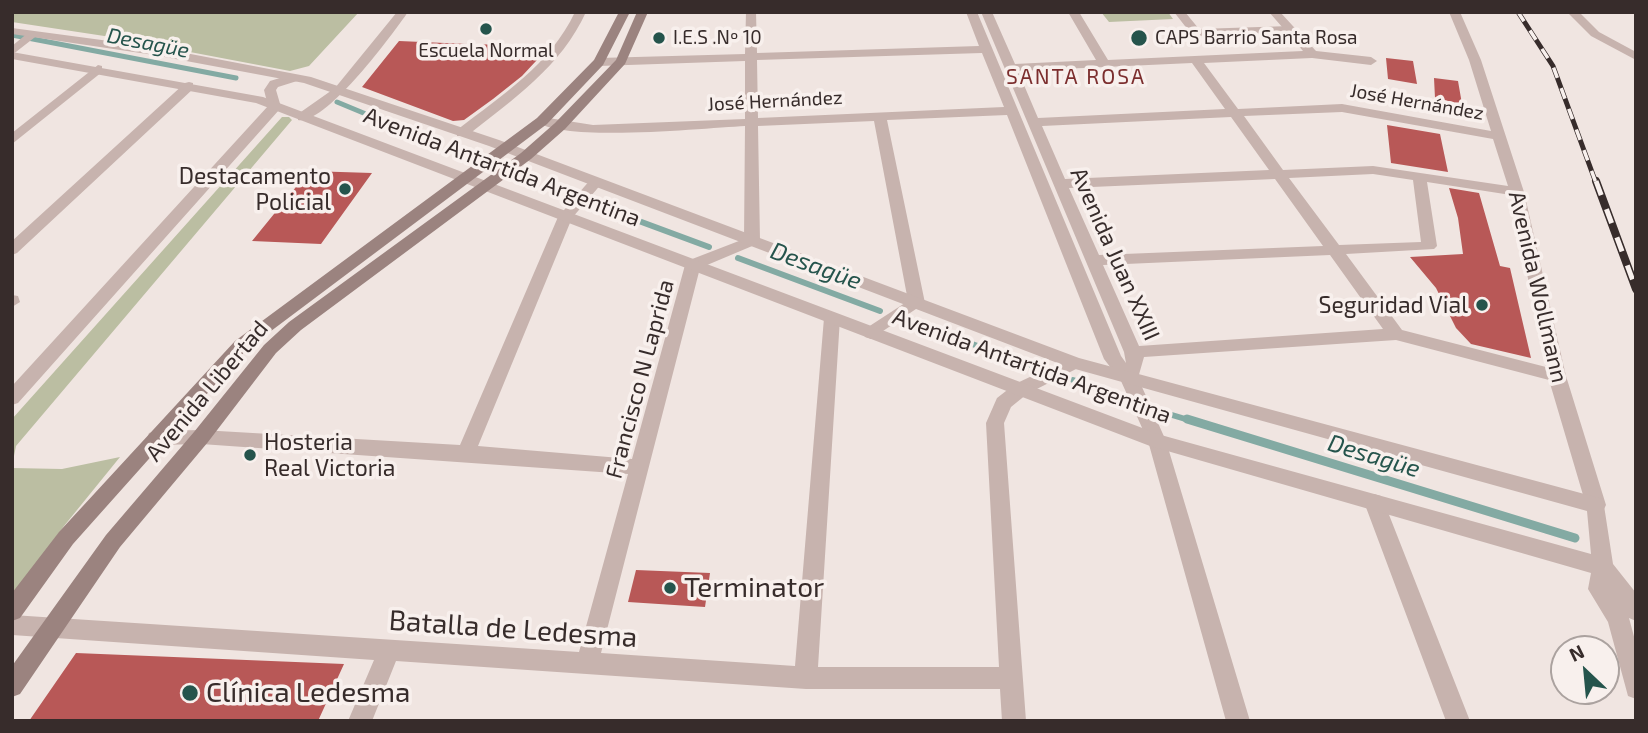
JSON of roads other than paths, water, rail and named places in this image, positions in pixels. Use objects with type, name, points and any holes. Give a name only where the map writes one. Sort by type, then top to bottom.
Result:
[{"type":"main road","name":"Avenida Libertad","points":[[12,611],[66,538],[242,345],[542,121],[599,62],[625,12]]},
{"type":"main road","name":"Avenida Libertad","points":[[12,686],[113,541],[201,438],[270,349],[286,334],[526,156],[559,126],[621,61],[643,12]]},
{"type":"street","points":[[303,117],[339,91],[403,12]]},
{"type":"street","points":[[463,133],[544,66],[569,38],[581,12]]},
{"type":"street","points":[[751,12],[752,241]]},
{"type":"street","name":"Avenida Juan XXIII","points":[[971,12],[1113,359],[1129,379]]},
{"type":"street","name":"Avenida Juan XXIII","points":[[986,12],[1133,352],[1136,360],[1129,379]]},
{"type":"street","points":[[1073,12],[1104,63]]},
{"type":"street","points":[[1179,12],[1196,33],[1290,29]]},
{"type":"street","points":[[1274,12],[1312,54]]},
{"type":"street","name":"Avenida Wollmann","points":[[1454,12],[1475,60],[1517,192],[1557,376],[1596,505],[1603,567],[1599,589],[1618,619],[1636,688]]},
{"type":"street","points":[[1572,12],[1595,34],[1636,57]]},
{"type":"street","name":"Avenida Antartida Argentina","points":[[12,31],[154,51],[293,78],[339,91],[507,148],[1074,363],[1596,505]]},
{"type":"street","points":[[12,54],[33,34]]},
{"type":"street","points":[[599,62],[986,49]]},
{"type":"street","name":"Avenida Antartida Argentina","points":[[12,54],[259,100],[1157,440],[1603,567]]},
{"type":"street","points":[[1010,68],[1312,54],[1371,61]]},
{"type":"street","points":[[1195,59],[1396,334]]},
{"type":"street","points":[[12,140],[97,69]]},
{"type":"street","points":[[12,398],[275,107],[270,90],[274,84],[293,78]]},
{"type":"street","points":[[12,250],[189,86]]},
{"type":"street","name":"José Hernández","points":[[1033,122],[1342,108],[1499,136]]},
{"type":"street","name":"José Hernández","points":[[542,121],[559,126],[593,129],[1011,111]]},
{"type":"street","points":[[871,333],[917,303],[880,116]]},
{"type":"street","points":[[1059,184],[1373,170],[1517,192]]},
{"type":"street","points":[[1092,260],[1429,246],[1419,176]]},
{"type":"street","points":[[466,453],[565,217],[596,182]]},
{"type":"street","name":"Francisco N Laprida","points":[[587,664],[693,265],[752,241]]},
{"type":"street","points":[[806,678],[832,318]]},
{"type":"street","points":[[1133,352],[1396,334],[1557,376]]},
{"type":"street","points":[[1014,721],[995,423],[1003,403],[1021,389],[1074,363]]},
{"type":"street","points":[[1129,379],[1157,440],[1238,721]]},
{"type":"street","points":[[156,438],[201,438],[466,453],[640,467]]},
{"type":"street","points":[[1374,502],[1458,721]]},
{"type":"street","points":[[1603,567],[1636,611]]},
{"type":"street","name":"Batalla de Ledesma","points":[[12,625],[806,678],[1010,678]]},
{"type":"street","points":[[360,721],[389,651]]},
{"type":"waterway","name":"Desagüe","points":[[12,35],[236,78]]},
{"type":"waterway","name":"Desagüe","points":[[337,102],[426,139]]},
{"type":"waterway","name":"Desagüe","points":[[593,204],[709,247]]},
{"type":"waterway","name":"Desagüe","points":[[738,258],[880,311]]},
{"type":"waterway","name":"Desagüe","points":[[913,323],[1034,366]]},
{"type":"waterway","name":"Desagüe","points":[[1073,380],[1119,396]]},
{"type":"waterway","name":"Desagüe","points":[[1162,412],[1192,421]]},
{"type":"waterway","name":"Desagüe","points":[[1187,419],[1575,538]]},
{"type":"railway","points":[[1518,12],[1553,66],[1596,183]]},
{"type":"railway","points":[[1596,181],[1636,289]]},
{"type":"place","name":"Escuela Normal","points":[[486,29]]},
{"type":"place","name":"I.E.S .Nº 10","points":[[659,38]]},
{"type":"place","name":"CAPS Barrio Santa Rosa","points":[[1139,38]]},
{"type":"place","name":"Destacamento Policial","points":[[345,189]]},
{"type":"place","name":"Seguridad Vial","points":[[1482,305]]},
{"type":"place","name":"Hosteria Real Victoria","points":[[250,455]]},
{"type":"place","name":"Terminator","points":[[670,588]]},
{"type":"place","name":"Clínica Ledesma","points":[[190,693]]},
{"type":"district","name":"SANTA ROSA","points":[[1076,77]]}]
